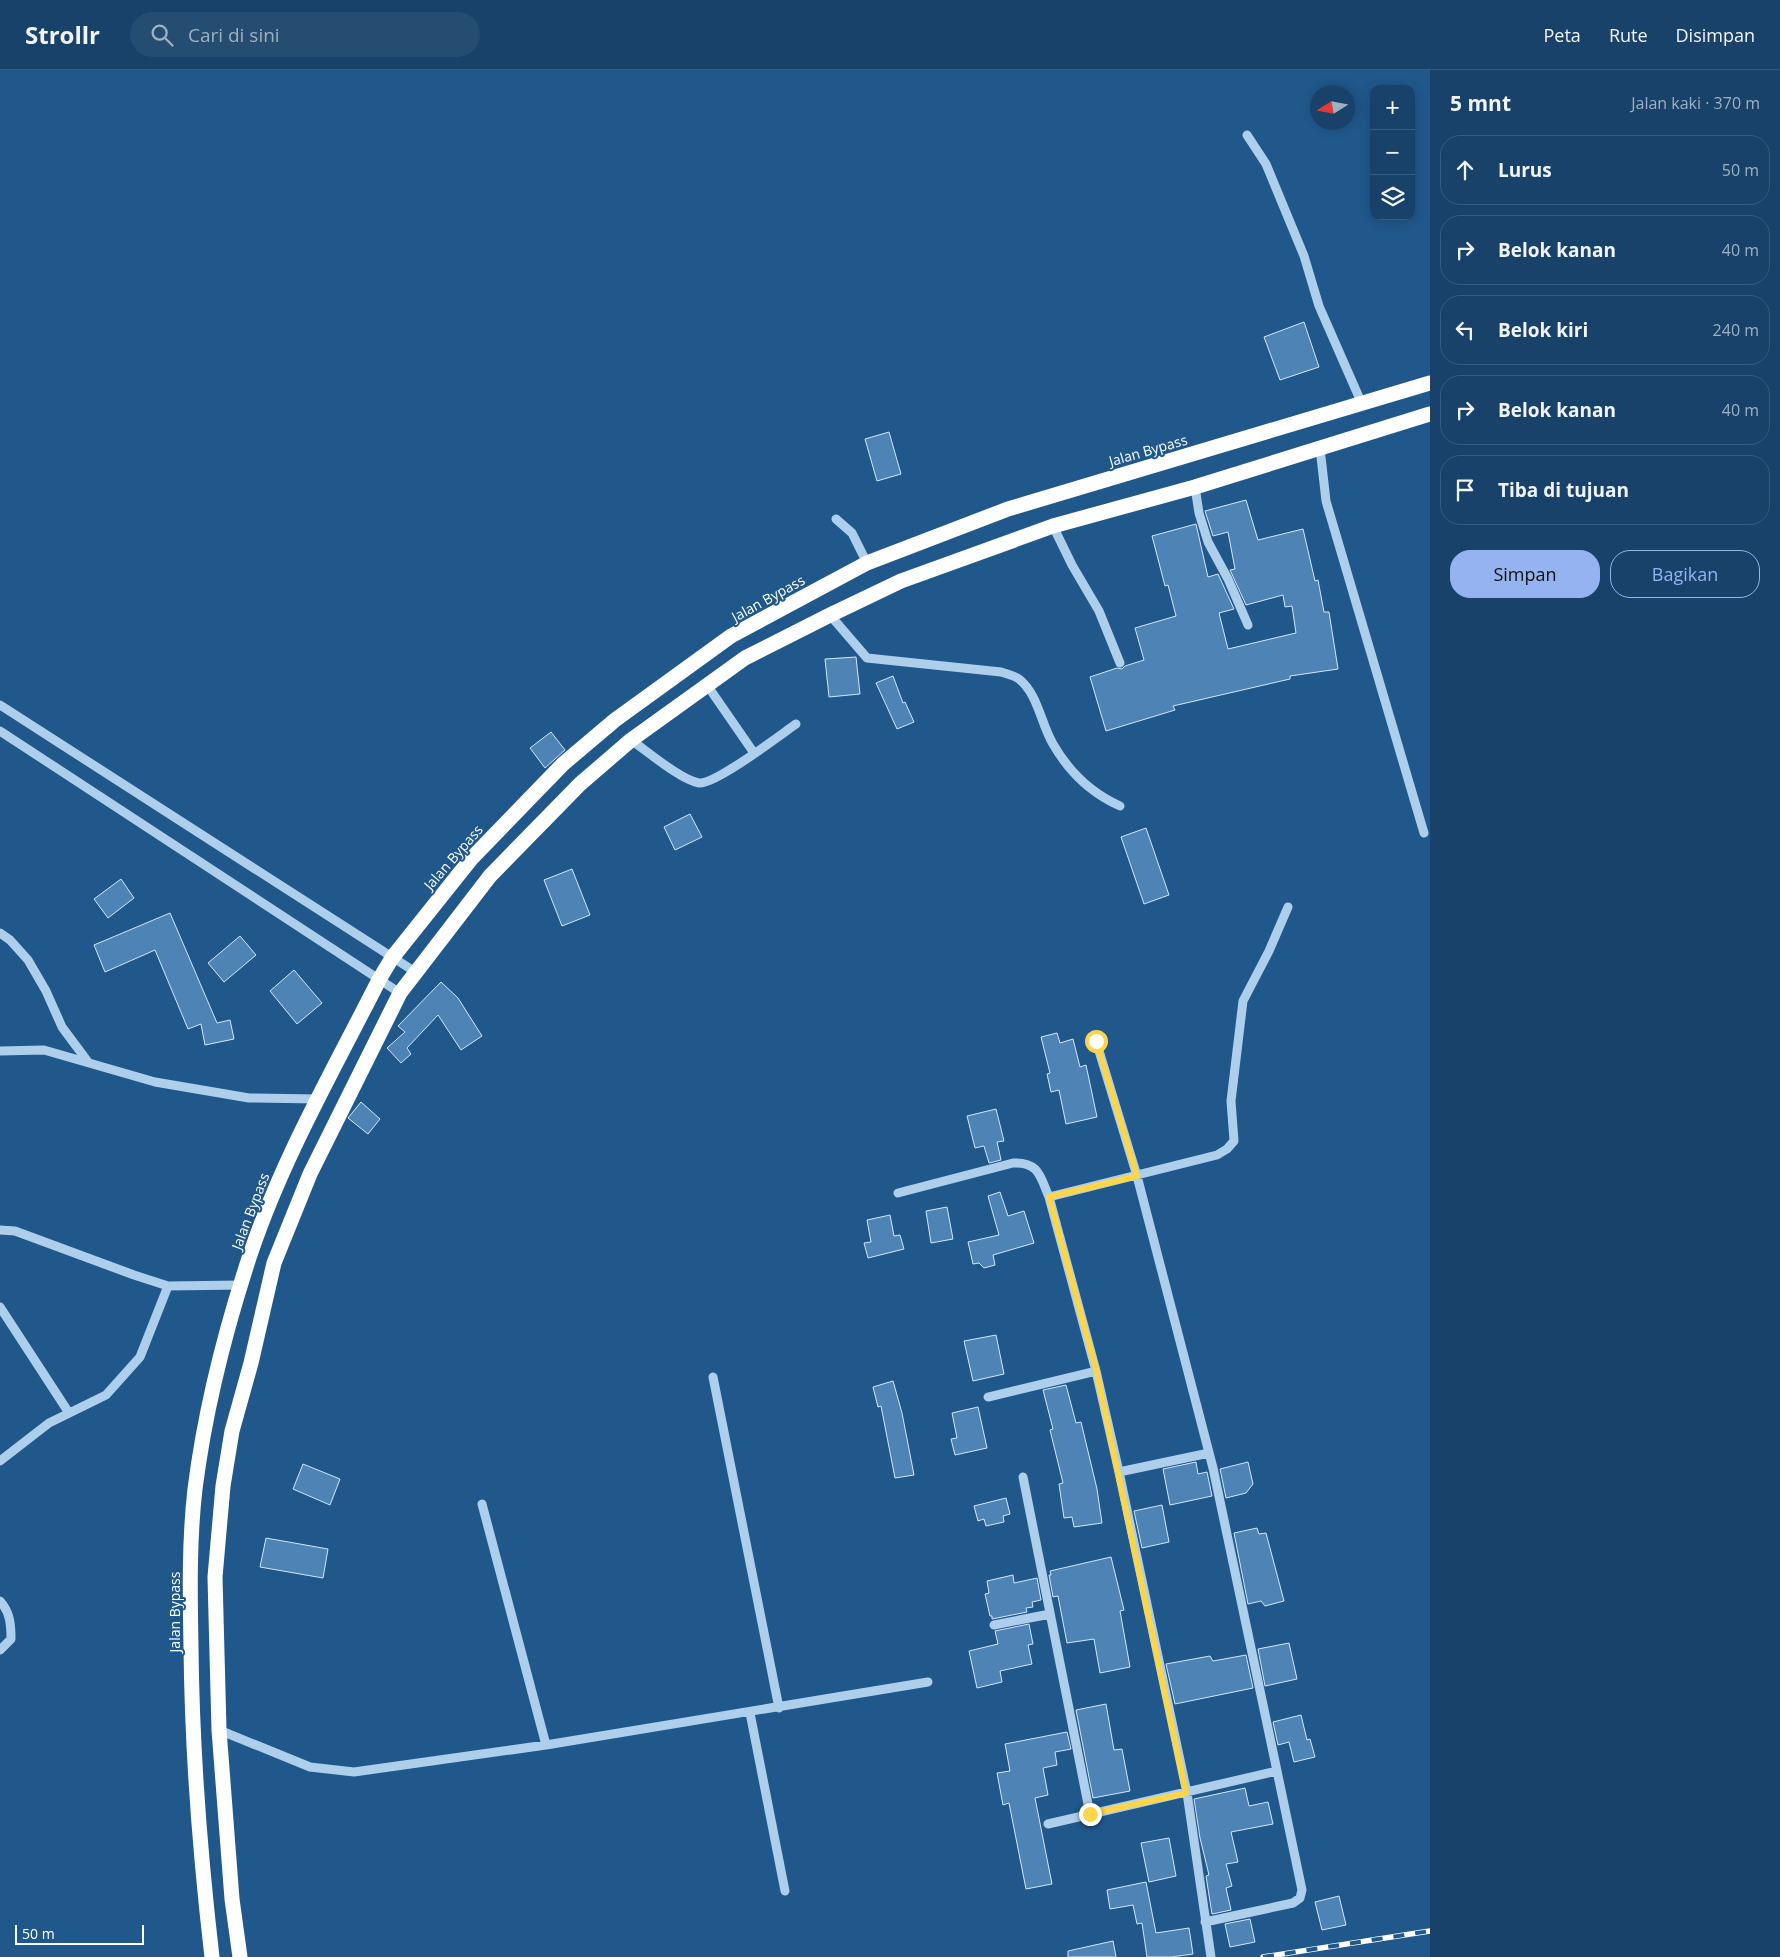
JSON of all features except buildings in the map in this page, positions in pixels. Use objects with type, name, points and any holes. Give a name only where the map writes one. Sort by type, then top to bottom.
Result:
[{"type":"highway","name":"Jalan Bypass","points":[[212,1957],[192,1718],[190,1578],[195,1491],[205,1422],[222,1351],[250,1255],[287,1163],[318,1099],[392,958],[470,859],[563,764],[616,720],[731,636],[866,563],[1008,509],[1430,383]]},
{"type":"highway","points":[[240,1957],[232,1899],[219,1730],[215,1577],[223,1486],[232,1431],[251,1363],[274,1263],[310,1174],[400,993],[490,876],[580,784],[631,740],[707,685],[745,658],[901,580],[1053,526],[1196,487],[1430,414]]},
{"type":"street","points":[[1247,135],[1266,164],[1304,256],[1319,306],[1362,404]]},
{"type":"street","points":[[1320,448],[1326,501],[1424,832]]},
{"type":"street","points":[[1196,487],[1199,513],[1208,542],[1228,579],[1248,625]]},
{"type":"street","points":[[836,519],[852,533],[866,563]]},
{"type":"street","points":[[1053,526],[1072,565],[1099,611],[1120,663]]},
{"type":"street","points":[[830,615],[867,658],[1001,672],[1019,678],[1030,692],[1052,743],[1067,765],[1101,798],[1120,806]]},
{"type":"street","points":[[707,685],[754,752]]},
{"type":"street","points":[[0,705],[417,973]]},
{"type":"street","points":[[631,740],[689,779],[701,783],[710,781],[796,724]]},
{"type":"street","points":[[0,731],[380,978],[400,993]]},
{"type":"street","points":[[1049,1197],[1217,1155],[1227,1149],[1234,1141],[1230,1101],[1243,1001],[1269,951],[1288,907]]},
{"type":"street","points":[[0,933],[10,940],[28,960],[46,991],[62,1027],[88,1062]]},
{"type":"street","points":[[1096,1041],[1137,1176],[1210,1453],[1302,1890],[1300,1898],[1294,1903],[1205,1922]]},
{"type":"street","points":[[0,1050],[44,1050],[155,1082],[249,1098],[318,1099]]},
{"type":"street","points":[[898,1193],[1012,1163],[1024,1162],[1033,1166],[1039,1173],[1049,1197],[1096,1370],[1119,1472],[1186,1793],[1211,1957]]},
{"type":"street","points":[[0,1230],[15,1231],[168,1286],[241,1285]]},
{"type":"street","points":[[0,1461],[49,1423],[106,1395],[140,1357],[168,1286]]},
{"type":"street","points":[[0,1307],[69,1413]]},
{"type":"street","points":[[988,1397],[1096,1370]]},
{"type":"street","points":[[713,1377],[779,1708]]},
{"type":"street","points":[[1119,1472],[1210,1453]]},
{"type":"street","points":[[1023,1477],[1090,1814]]},
{"type":"street","points":[[482,1504],[546,1745]]},
{"type":"street","points":[[0,1601],[6,1608],[11,1623],[11,1639],[0,1650]]},
{"type":"street","points":[[994,1625],[1050,1614]]},
{"type":"street","points":[[219,1730],[310,1767],[354,1772],[546,1745],[750,1713],[928,1682]]},
{"type":"street","points":[[750,1713],[784,1891]]},
{"type":"street","points":[[1048,1824],[1277,1771]]},
{"type":"railway","points":[[1263,1957],[1430,1931]]},
{"type":"route","points":[[1090,1814],[1186,1793],[1153,1630],[1096,1370],[1049,1197],[1137,1176],[1096,1041]]}]
